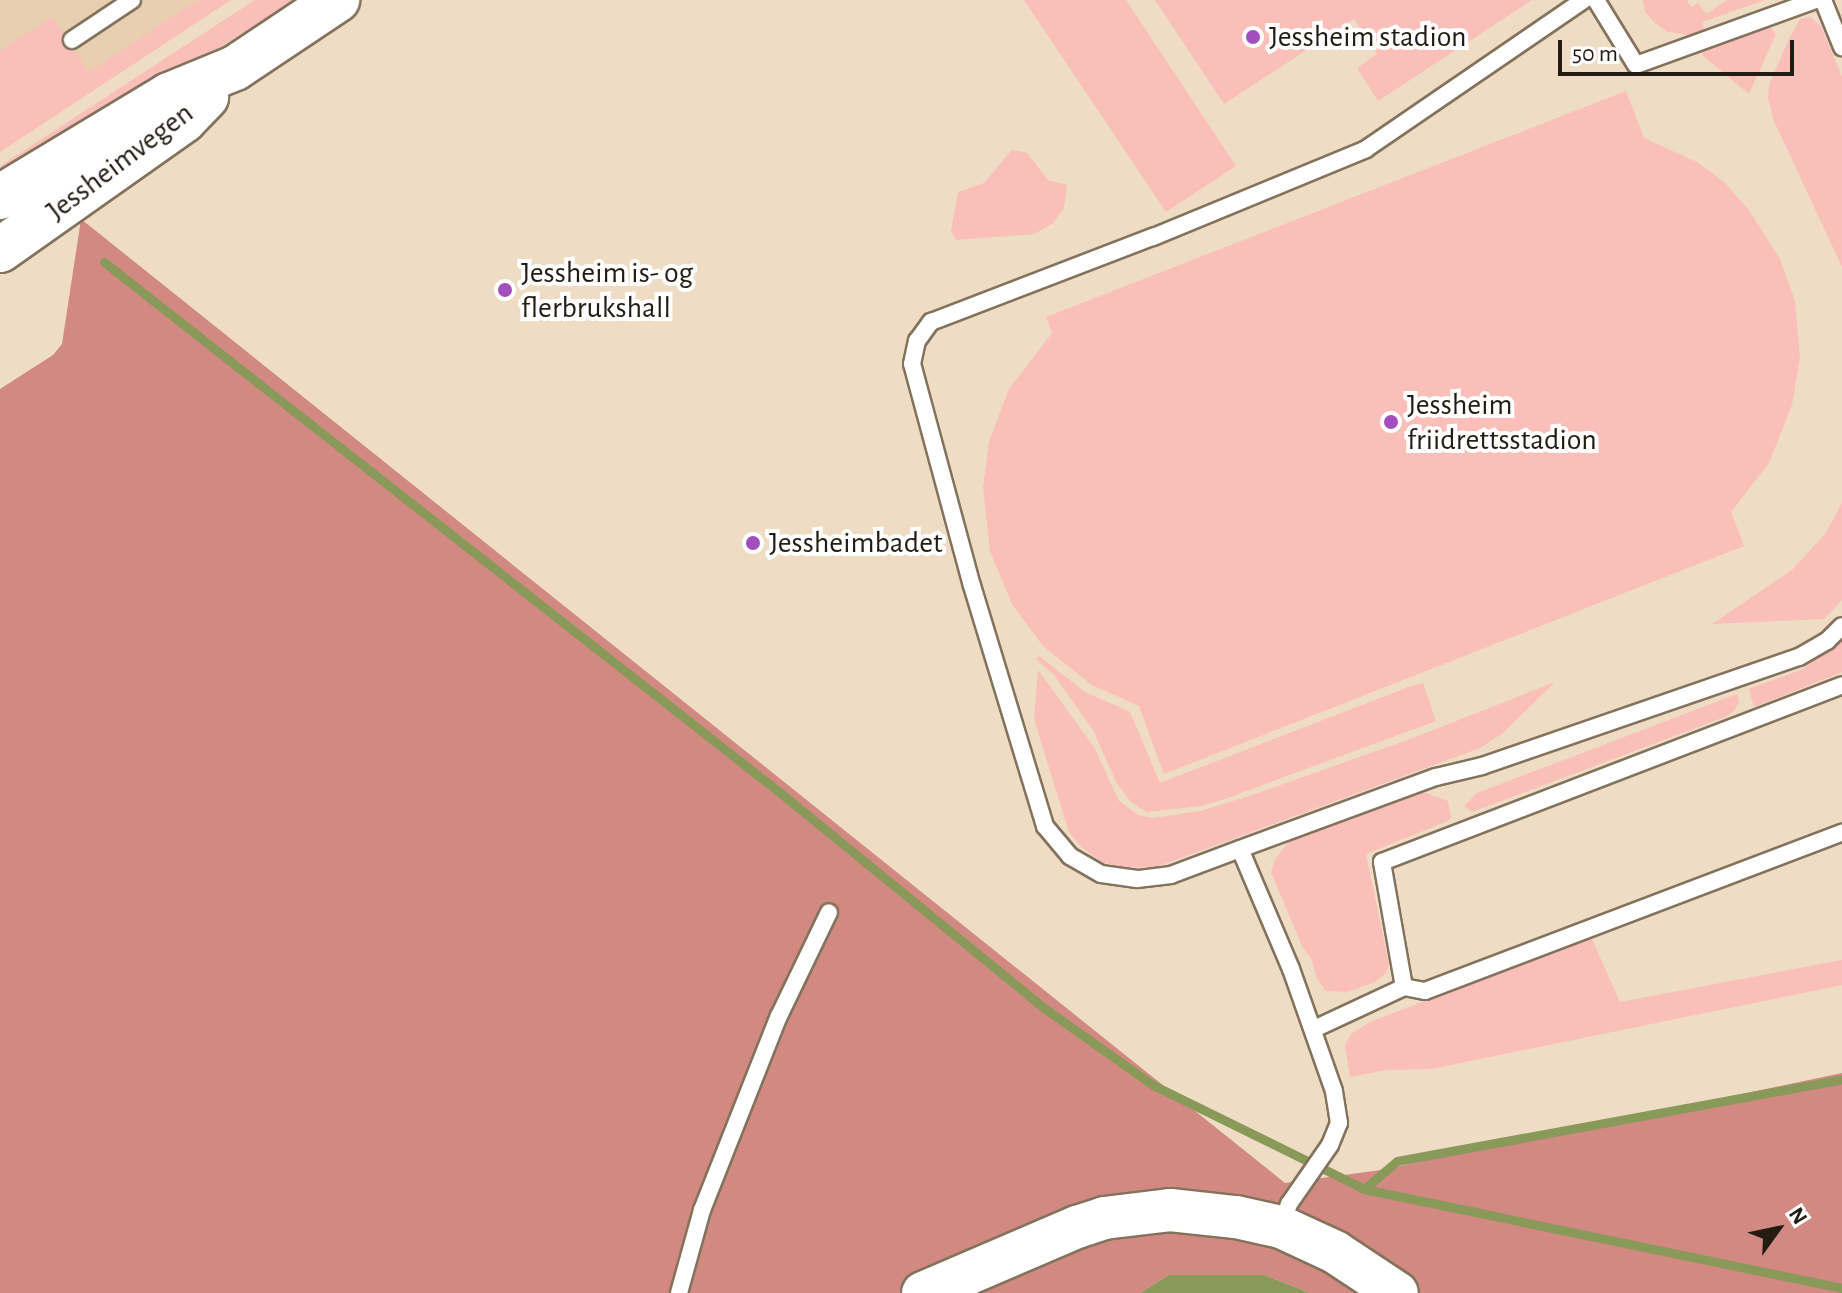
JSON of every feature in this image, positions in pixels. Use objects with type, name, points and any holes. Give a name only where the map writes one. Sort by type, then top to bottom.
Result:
[{"type":"main road","name":"Jessheimvegen","points":[[0,197],[169,95],[235,68],[337,0]]},
{"type":"main road","name":"Jessheimvegen","points":[[0,250],[184,120],[235,68]]},
{"type":"street","points":[[923,1293],[1009,1253],[1104,1218],[1170,1210],[1213,1213],[1281,1227],[1335,1252],[1397,1293]]},
{"type":"lane","points":[[72,40],[132,0]]},
{"type":"lane","points":[[1584,0],[1366,149],[1153,237],[931,322],[917,341],[912,364],[972,586],[1045,826],[1070,856],[1101,874],[1137,879],[1171,875],[1436,777],[1482,766],[1799,657],[1827,641],[1842,626]]},
{"type":"lane","points":[[1596,0],[1636,65],[1816,0]]},
{"type":"lane","points":[[1823,0],[1842,47]]},
{"type":"lane","points":[[1404,987],[1382,862],[1842,685]]},
{"type":"lane","points":[[1314,1029],[1404,987],[1425,991],[1842,833]]},
{"type":"lane","points":[[1240,849],[1314,1029],[1334,1091],[1339,1123],[1330,1145],[1289,1204],[1281,1227]]},
{"type":"lane","points":[[679,1293],[702,1210],[768,1044],[829,912]]},
{"type":"shaded area","points":[[0,0],[207,0],[0,138]]},
{"type":"shaded area","points":[[198,0],[231,0],[0,152],[0,51],[52,17],[89,72]]},
{"type":"shaded area","points":[[255,0],[297,0],[0,182],[0,166]]},
{"type":"shaded area","points":[[1024,0],[1126,0],[1236,166],[1166,212]]},
{"type":"shaded area","name":"Jessheim stadion","points":[[1155,0],[1532,0],[1378,101],[1357,68],[1377,54],[1354,19],[1224,104]]},
{"type":"shaded area","points":[[1643,0],[1687,0],[1691,7],[1698,3],[1706,14],[1727,0],[1765,0],[1702,22],[1705,33],[1697,36],[1668,32],[1645,12]]},
{"type":"shaded area","points":[[1810,17],[1821,26],[1842,77],[1842,267],[1774,121],[1768,98],[1769,85],[1789,39],[1800,19]]},
{"type":"shaded area","points":[[1770,27],[1776,34],[1749,94],[1702,55],[1706,48]]},
{"type":"shaded area","points":[[1626,91],[1644,138],[1697,162],[1724,182],[1748,209],[1780,259],[1795,301],[1800,357],[1792,405],[1769,463],[1731,512],[1744,546],[1164,774],[1139,706],[1092,685],[1043,646],[1012,604],[990,551],[983,487],[989,442],[1009,389],[1052,333],[1046,317]]},
{"type":"shaded area","points":[[1012,150],[1027,153],[1048,180],[1067,185],[1064,208],[1052,224],[1034,234],[956,240],[951,231],[958,192],[984,183]]},
{"type":"shaded area","points":[[81,219],[1285,1183],[1381,1170],[1842,1073],[1842,1293],[1310,1293],[1264,1275],[1169,1275],[1140,1293],[0,1293],[0,389],[53,355],[62,344]]},
{"type":"shaded area","points":[[1842,503],[1842,600],[1824,619],[1712,624],[1792,570],[1825,534]]},
{"type":"shaded area","points":[[1842,637],[1842,672],[1754,707],[1749,689],[1803,669]]},
{"type":"shaded area","points":[[1039,656],[1085,692],[1130,712],[1160,783],[1423,683],[1436,721],[1222,800],[1201,806],[1147,812],[1131,802],[1116,782],[1093,730],[1054,675],[1036,659]]},
{"type":"shaded area","points":[[1038,670],[1094,747],[1119,801],[1138,815],[1153,818],[1201,811],[1255,794],[1413,738],[1555,682],[1503,733],[1480,748],[1156,867],[1122,868],[1102,862],[1080,846],[1069,832],[1034,719]]},
{"type":"shaded area","points":[[1737,694],[1739,702],[1734,711],[1725,717],[1472,812],[1464,806],[1477,793]]},
{"type":"shaded area","points":[[1426,793],[1448,801],[1451,817],[1448,821],[1366,854],[1389,964],[1386,973],[1375,982],[1348,992],[1326,991],[1316,977],[1312,960],[1302,946],[1271,872],[1276,858],[1294,835],[1413,794]]},
{"type":"shaded area","points":[[1591,937],[1620,1002],[1842,960],[1842,985],[1431,1069],[1386,1070],[1350,1077],[1345,1046],[1351,1034],[1370,1022]]},
{"type":"shaded area","points":[[1169,1275],[1264,1275],[1310,1293],[1140,1293]]},
{"type":"waterway","points":[[104,262],[783,795],[1047,1010],[1153,1085],[1364,1189],[1842,1288]]},
{"type":"waterway","points":[[1364,1189],[1397,1161],[1842,1079]]},
{"type":"place","name":"Jessheim stadion","points":[[1253,37]]},
{"type":"place","name":"Jessheim is- og flerbrukshall","points":[[505,290]]},
{"type":"place","name":"Jessheim friidrettsstadion","points":[[1391,422]]},
{"type":"place","name":"Jessheimbadet","points":[[753,543]]}]
